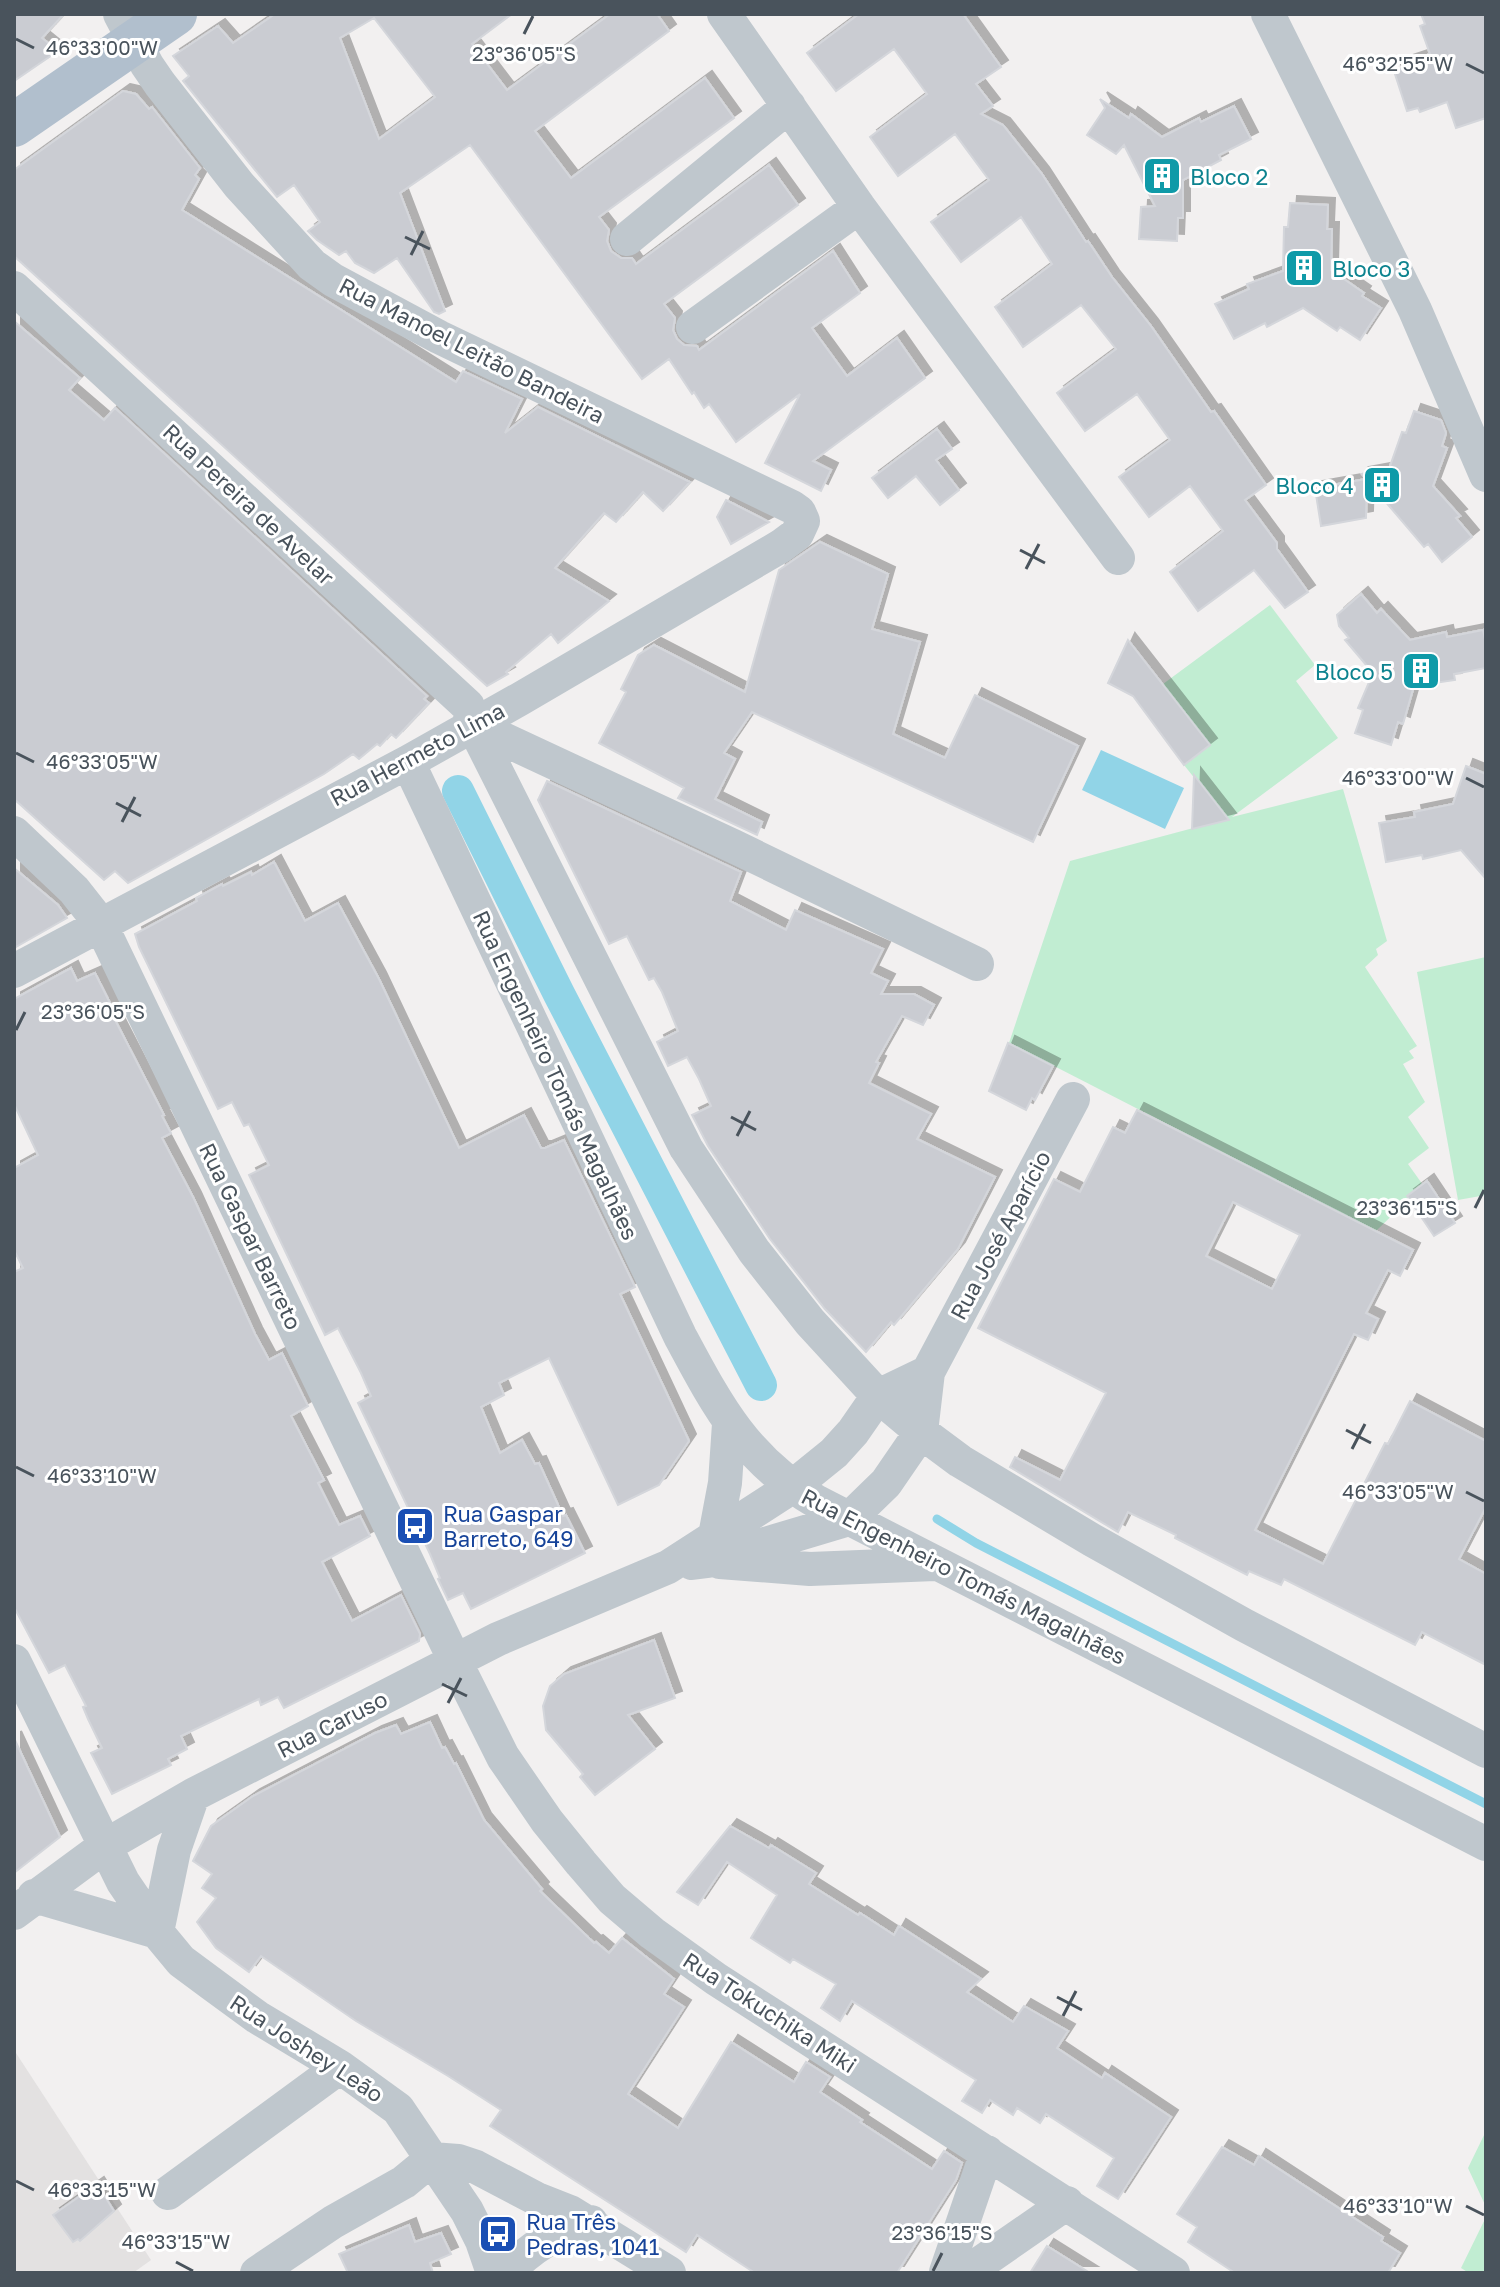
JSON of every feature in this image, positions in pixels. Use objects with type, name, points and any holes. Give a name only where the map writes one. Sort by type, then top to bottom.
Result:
[{"type":"main road","points":[[14,125],[127,28],[175,14]]},
{"type":"street","points":[[724,14],[859,207],[1118,558]]},
{"type":"street","points":[[1268,14],[1415,310],[1486,475]]},
{"type":"street","name":"Rua Manoel Leitão Bandeira","points":[[127,28],[160,84],[239,185],[312,265],[333,280],[439,337],[792,507],[803,517]]},
{"type":"street","points":[[627,239],[789,106]]},
{"type":"street","points":[[693,327],[859,207]]},
{"type":"street","name":"Rua Pereira de Avelar","points":[[14,288],[468,706],[473,725]]},
{"type":"street","name":"Rua Hermeto Lima","points":[[14,971],[473,725],[781,546],[797,534],[803,517]]},
{"type":"street","points":[[473,725],[977,964]]},
{"type":"street","points":[[473,725],[686,1148],[754,1251],[872,1405],[916,1440],[960,1461],[1106,1548],[1244,1625],[1486,1751]]},
{"type":"street","name":"Rua Engenheiro Tomás Magalhães","points":[[408,762],[680,1336],[729,1424],[756,1457],[803,1478],[939,1564],[1486,1844]]},
{"type":"street","name":"Rua Gaspar Barreto","points":[[14,833],[74,890],[100,923],[455,1661]]},
{"type":"street","name":"Rua José Aparício","points":[[916,1440],[928,1372],[1073,1099]]},
{"type":"street","points":[[872,1405],[928,1372]]},
{"type":"street","name":"Rua Caruso","points":[[711,1549],[843,1443],[872,1405]]},
{"type":"street","points":[[729,1424],[725,1483],[711,1549],[810,1569],[939,1564]]},
{"type":"street","points":[[856,1513],[886,1483],[916,1440]]},
{"type":"street","name":"Rua Caruso","points":[[24,1905],[105,1846],[193,1795],[455,1661],[560,1612],[711,1549],[856,1513]]},
{"type":"street","name":"Rua Joshey Leão","points":[[14,1661],[123,1882],[157,1932],[181,1961],[212,1984],[257,2017],[340,2067],[398,2109],[467,2211],[493,2273]]},
{"type":"street","name":"Rua Tokuchika Miki","points":[[455,1661],[503,1757],[547,1821],[612,1899],[652,1933],[716,1979],[1173,2273]]},
{"type":"street","points":[[24,1905],[157,1932],[174,1850],[193,1795]]},
{"type":"street","points":[[168,2193],[340,2067]]},
{"type":"street","points":[[951,2273],[987,2152]]},
{"type":"street","points":[[257,2273],[333,2222],[404,2182],[432,2159],[458,2161],[476,2167],[537,2199],[591,2222],[669,2273]]},
{"type":"street","points":[[951,2273],[1067,2203]]},
{"type":"street","points":[[507,2273],[546,2239],[568,2228],[591,2222]]},
{"type":"shaded area","points":[[14,2050],[151,2260],[133,2273],[14,2273]]},
{"type":"green space","points":[[1270,605],[1315,665],[1296,681],[1338,738],[1232,817],[1343,789],[1387,941],[1376,949],[1378,955],[1365,967],[1417,1046],[1409,1051],[1414,1058],[1403,1064],[1425,1102],[1408,1117],[1429,1148],[1408,1164],[1423,1185],[1408,1196],[1409,1199],[1376,1231],[1009,1043],[1070,861],[1227,819],[1184,765],[1209,744],[1163,684]]},
{"type":"green space","points":[[1486,957],[1486,1195],[1458,1200],[1417,972]]},
{"type":"green space","points":[[1486,2131],[1486,2207],[1468,2168]]},
{"type":"green space","points":[[1486,2217],[1486,2273],[1469,2273],[1461,2268]]},
{"type":"water","points":[[1101,750],[1184,788],[1165,829],[1082,790]]},
{"type":"building","points":[[14,14],[64,14],[42,38],[58,51],[14,81]]},
{"type":"building","points":[[275,14],[512,14],[472,44],[507,90],[610,14],[657,14],[669,31],[535,131],[571,178],[705,78],[734,118],[599,217],[609,230],[607,241],[611,251],[621,258],[632,258],[636,264],[769,165],[798,205],[664,304],[675,318],[673,330],[677,339],[684,345],[697,346],[699,350],[833,251],[860,293],[812,328],[847,376],[897,338],[925,378],[813,461],[831,470],[821,491],[765,463],[800,394],[736,442],[709,404],[704,408],[694,392],[692,394],[669,359],[642,379],[470,145],[400,193],[445,311],[439,314],[434,312],[397,258],[374,273],[355,263],[346,251],[339,255],[317,240],[308,231],[320,222],[294,185],[277,197],[183,81],[189,76],[173,56],[218,26],[233,43]],"holes":[[[374,18],[435,97],[379,139],[340,38]]]},
{"type":"building","points":[[859,14],[963,14],[1001,67],[976,84],[993,106],[981,114],[1003,125],[1042,174],[1086,242],[1266,485],[1245,500],[1308,592],[1285,608],[1254,570],[1198,611],[1170,572],[1223,531],[1190,486],[1149,517],[1119,477],[1170,440],[1137,394],[1085,431],[1057,393],[1116,349],[1081,305],[1023,347],[995,307],[1052,264],[1021,217],[961,262],[931,222],[989,180],[955,134],[898,176],[870,137],[927,94],[894,49],[836,91],[807,53]]},
{"type":"building","points":[[1421,14],[1486,14],[1486,118],[1456,128],[1447,102],[1420,112],[1418,108],[1407,111],[1394,71],[1404,67],[1403,63],[1430,54],[1420,26],[1425,24]]},
{"type":"building","points":[[123,91],[136,94],[149,109],[152,107],[200,168],[195,175],[199,179],[182,210],[456,382],[463,371],[522,399],[505,433],[538,407],[690,482],[663,511],[643,492],[616,522],[604,513],[555,568],[609,601],[558,643],[551,634],[506,672],[508,674],[487,686],[14,256],[14,170]]},
{"type":"building","name":"Bloco 2","points":[[1100,99],[1129,118],[1131,114],[1162,137],[1199,118],[1201,122],[1234,106],[1251,139],[1219,155],[1221,160],[1183,180],[1183,218],[1178,218],[1177,241],[1139,239],[1141,207],[1155,206],[1124,145],[1116,154],[1087,135],[1105,108]]},
{"type":"building","name":"Bloco 3","points":[[1290,203],[1328,205],[1327,229],[1332,229],[1331,270],[1381,308],[1360,340],[1340,327],[1337,331],[1303,308],[1267,327],[1265,323],[1234,339],[1215,304],[1249,289],[1247,284],[1283,271],[1284,227],[1288,227]]},
{"type":"building","points":[[14,321],[80,378],[69,390],[104,420],[115,408],[427,696],[424,699],[429,703],[396,738],[391,734],[380,746],[377,744],[359,759],[353,754],[324,774],[128,883],[115,871],[104,880],[14,799]]},
{"type":"building","name":"Bloco 4","points":[[1414,411],[1441,420],[1446,433],[1442,446],[1447,448],[1433,486],[1460,516],[1456,518],[1472,537],[1442,562],[1428,544],[1424,547],[1367,480],[1366,518],[1321,526],[1315,488],[1366,479],[1362,474],[1389,469],[1402,432],[1406,433]]},
{"type":"building","points":[[937,429],[952,449],[936,460],[959,490],[940,505],[916,476],[888,498],[872,478]]},
{"type":"building","points":[[726,500],[769,522],[731,544],[717,517]]},
{"type":"building","points":[[820,542],[888,574],[872,629],[920,642],[893,734],[945,758],[975,695],[1078,746],[1033,842],[752,712],[724,753],[735,759],[715,799],[762,822],[757,835],[678,798],[684,788],[599,743],[626,692],[621,689],[638,655],[654,645],[745,692],[779,570]]},
{"type":"building","name":"Bloco 5","points":[[1361,594],[1377,613],[1381,609],[1410,640],[1446,632],[1447,637],[1483,630],[1486,644],[1486,668],[1454,674],[1455,680],[1414,686],[1403,724],[1398,722],[1391,745],[1355,733],[1363,710],[1358,708],[1373,673],[1345,640],[1349,638],[1339,626],[1337,615]]},
{"type":"building","points":[[1128,640],[1210,745],[1184,765],[1133,696],[1108,683]]},
{"type":"building","points":[[1466,766],[1486,774],[1486,879],[1461,850],[1423,859],[1422,855],[1386,862],[1379,823],[1415,817],[1414,812],[1453,804]]},
{"type":"building","points":[[1194,775],[1229,820],[1192,829]]},
{"type":"building","points":[[547,781],[741,872],[730,901],[786,930],[795,910],[883,949],[871,973],[888,981],[881,994],[914,994],[934,1005],[923,1025],[902,1016],[876,1062],[879,1063],[869,1083],[931,1114],[917,1139],[995,1177],[958,1249],[894,1325],[891,1322],[866,1352],[825,1309],[770,1239],[708,1146],[692,1115],[711,1106],[699,1079],[687,1057],[668,1066],[657,1042],[678,1031],[662,992],[654,978],[649,980],[627,936],[609,944],[538,800]]},
{"type":"building","points":[[274,862],[305,921],[338,903],[379,979],[459,1148],[524,1115],[541,1148],[564,1140],[635,1287],[620,1294],[689,1441],[659,1485],[618,1505],[549,1358],[499,1383],[504,1395],[481,1407],[500,1453],[522,1440],[535,1464],[539,1463],[563,1516],[566,1515],[585,1553],[471,1609],[463,1593],[448,1600],[430,1554],[358,1403],[371,1396],[361,1373],[338,1328],[325,1335],[249,1175],[269,1165],[249,1124],[244,1126],[232,1102],[218,1109],[135,934],[222,884],[251,872],[252,875]]},
{"type":"building","points":[[14,868],[58,905],[67,918],[14,948]]},
{"type":"building","points":[[71,968],[77,981],[95,973],[116,1015],[113,1016],[164,1115],[171,1133],[162,1138],[194,1199],[255,1334],[269,1360],[282,1353],[308,1406],[291,1416],[324,1480],[318,1483],[339,1525],[360,1516],[370,1536],[322,1562],[352,1621],[401,1595],[420,1634],[419,1641],[284,1708],[278,1697],[261,1705],[259,1699],[181,1736],[187,1749],[168,1759],[171,1765],[112,1794],[91,1753],[102,1748],[83,1707],[86,1706],[65,1665],[49,1673],[14,1607],[14,1272],[23,1268],[14,1250],[14,1168],[38,1155],[14,1104],[14,999]]},
{"type":"building","points":[[1008,1043],[1053,1066],[1035,1100],[1032,1098],[1026,1110],[989,1091]]},
{"type":"building","points":[[1137,1110],[1413,1250],[1400,1276],[1388,1270],[1366,1313],[1378,1319],[1368,1340],[1354,1334],[1255,1530],[1323,1564],[1410,1401],[1486,1441],[1486,1507],[1459,1559],[1486,1574],[1486,1665],[1422,1632],[1415,1645],[1284,1579],[1281,1585],[1249,1571],[1247,1575],[1128,1512],[1118,1532],[1010,1467],[1015,1457],[1060,1480],[1106,1393],[978,1328],[1054,1179],[1080,1192],[1113,1127],[1125,1133]],"holes":[[[1233,1202],[1300,1235],[1272,1289],[1206,1256]]]},
{"type":"building","points":[[1427,1181],[1455,1223],[1434,1236],[1407,1196]]},
{"type":"building","points":[[654,1640],[675,1698],[628,1715],[655,1749],[595,1795],[580,1777],[583,1774],[546,1730],[543,1706],[550,1686],[564,1674]]},
{"type":"building","points":[[430,1722],[442,1748],[445,1747],[456,1763],[484,1820],[542,1889],[540,1891],[594,1943],[609,1953],[622,1938],[674,1979],[664,1994],[684,2007],[628,2094],[678,2128],[731,2042],[794,2082],[806,2062],[830,2077],[820,2092],[932,2169],[944,2151],[962,2163],[956,2180],[897,2273],[755,2273],[697,2235],[686,2252],[490,2126],[501,2110],[356,2021],[261,1956],[249,1972],[216,1948],[197,1922],[216,1898],[202,1888],[212,1874],[193,1861],[211,1826],[253,1796],[375,1733],[396,1725],[401,1734]]},
{"type":"building","points":[[14,1738],[60,1837],[14,1873]]},
{"type":"building","points":[[730,1826],[769,1848],[771,1845],[816,1873],[809,1884],[858,1915],[860,1913],[894,1935],[899,1926],[981,1979],[967,1992],[1013,2022],[1024,2006],[1068,2031],[1057,2048],[1102,2078],[1105,2073],[1171,2117],[1118,2199],[1097,2186],[1114,2158],[1046,2114],[1040,2123],[1017,2108],[1013,2115],[990,2100],[982,2113],[962,2101],[976,2080],[852,2001],[840,2021],[821,2008],[836,1984],[793,1959],[790,1963],[751,1938],[777,1895],[727,1862],[698,1905],[677,1892]]},
{"type":"building","points":[[1222,2147],[1254,2165],[1259,2156],[1383,2237],[1381,2241],[1400,2253],[1388,2273],[1235,2273],[1188,2242],[1197,2227],[1177,2214]]},
{"type":"building","points":[[97,2184],[114,2211],[80,2241],[73,2242],[53,2215]]},
{"type":"building","points":[[409,2225],[415,2242],[441,2233],[451,2254],[430,2263],[433,2273],[348,2273],[339,2254]]},
{"type":"building","points":[[1047,2246],[1090,2273],[1030,2273]]},
{"type":"waterway","points":[[458,791],[761,1385]]},
{"type":"waterway","points":[[937,1519],[976,1543],[1486,1804]]},
{"type":"place","name":"Bloco 2","points":[[1162,176]]},
{"type":"place","name":"Bloco 3","points":[[1304,268]]},
{"type":"place","name":"Bloco 4","points":[[1382,485]]},
{"type":"place","name":"Bloco 5","points":[[1421,671]]},
{"type":"place","name":"Rua Gaspar Barreto, 649","points":[[415,1526]]},
{"type":"place","name":"Rua Três Pedras, 1041","points":[[498,2234]]}]
